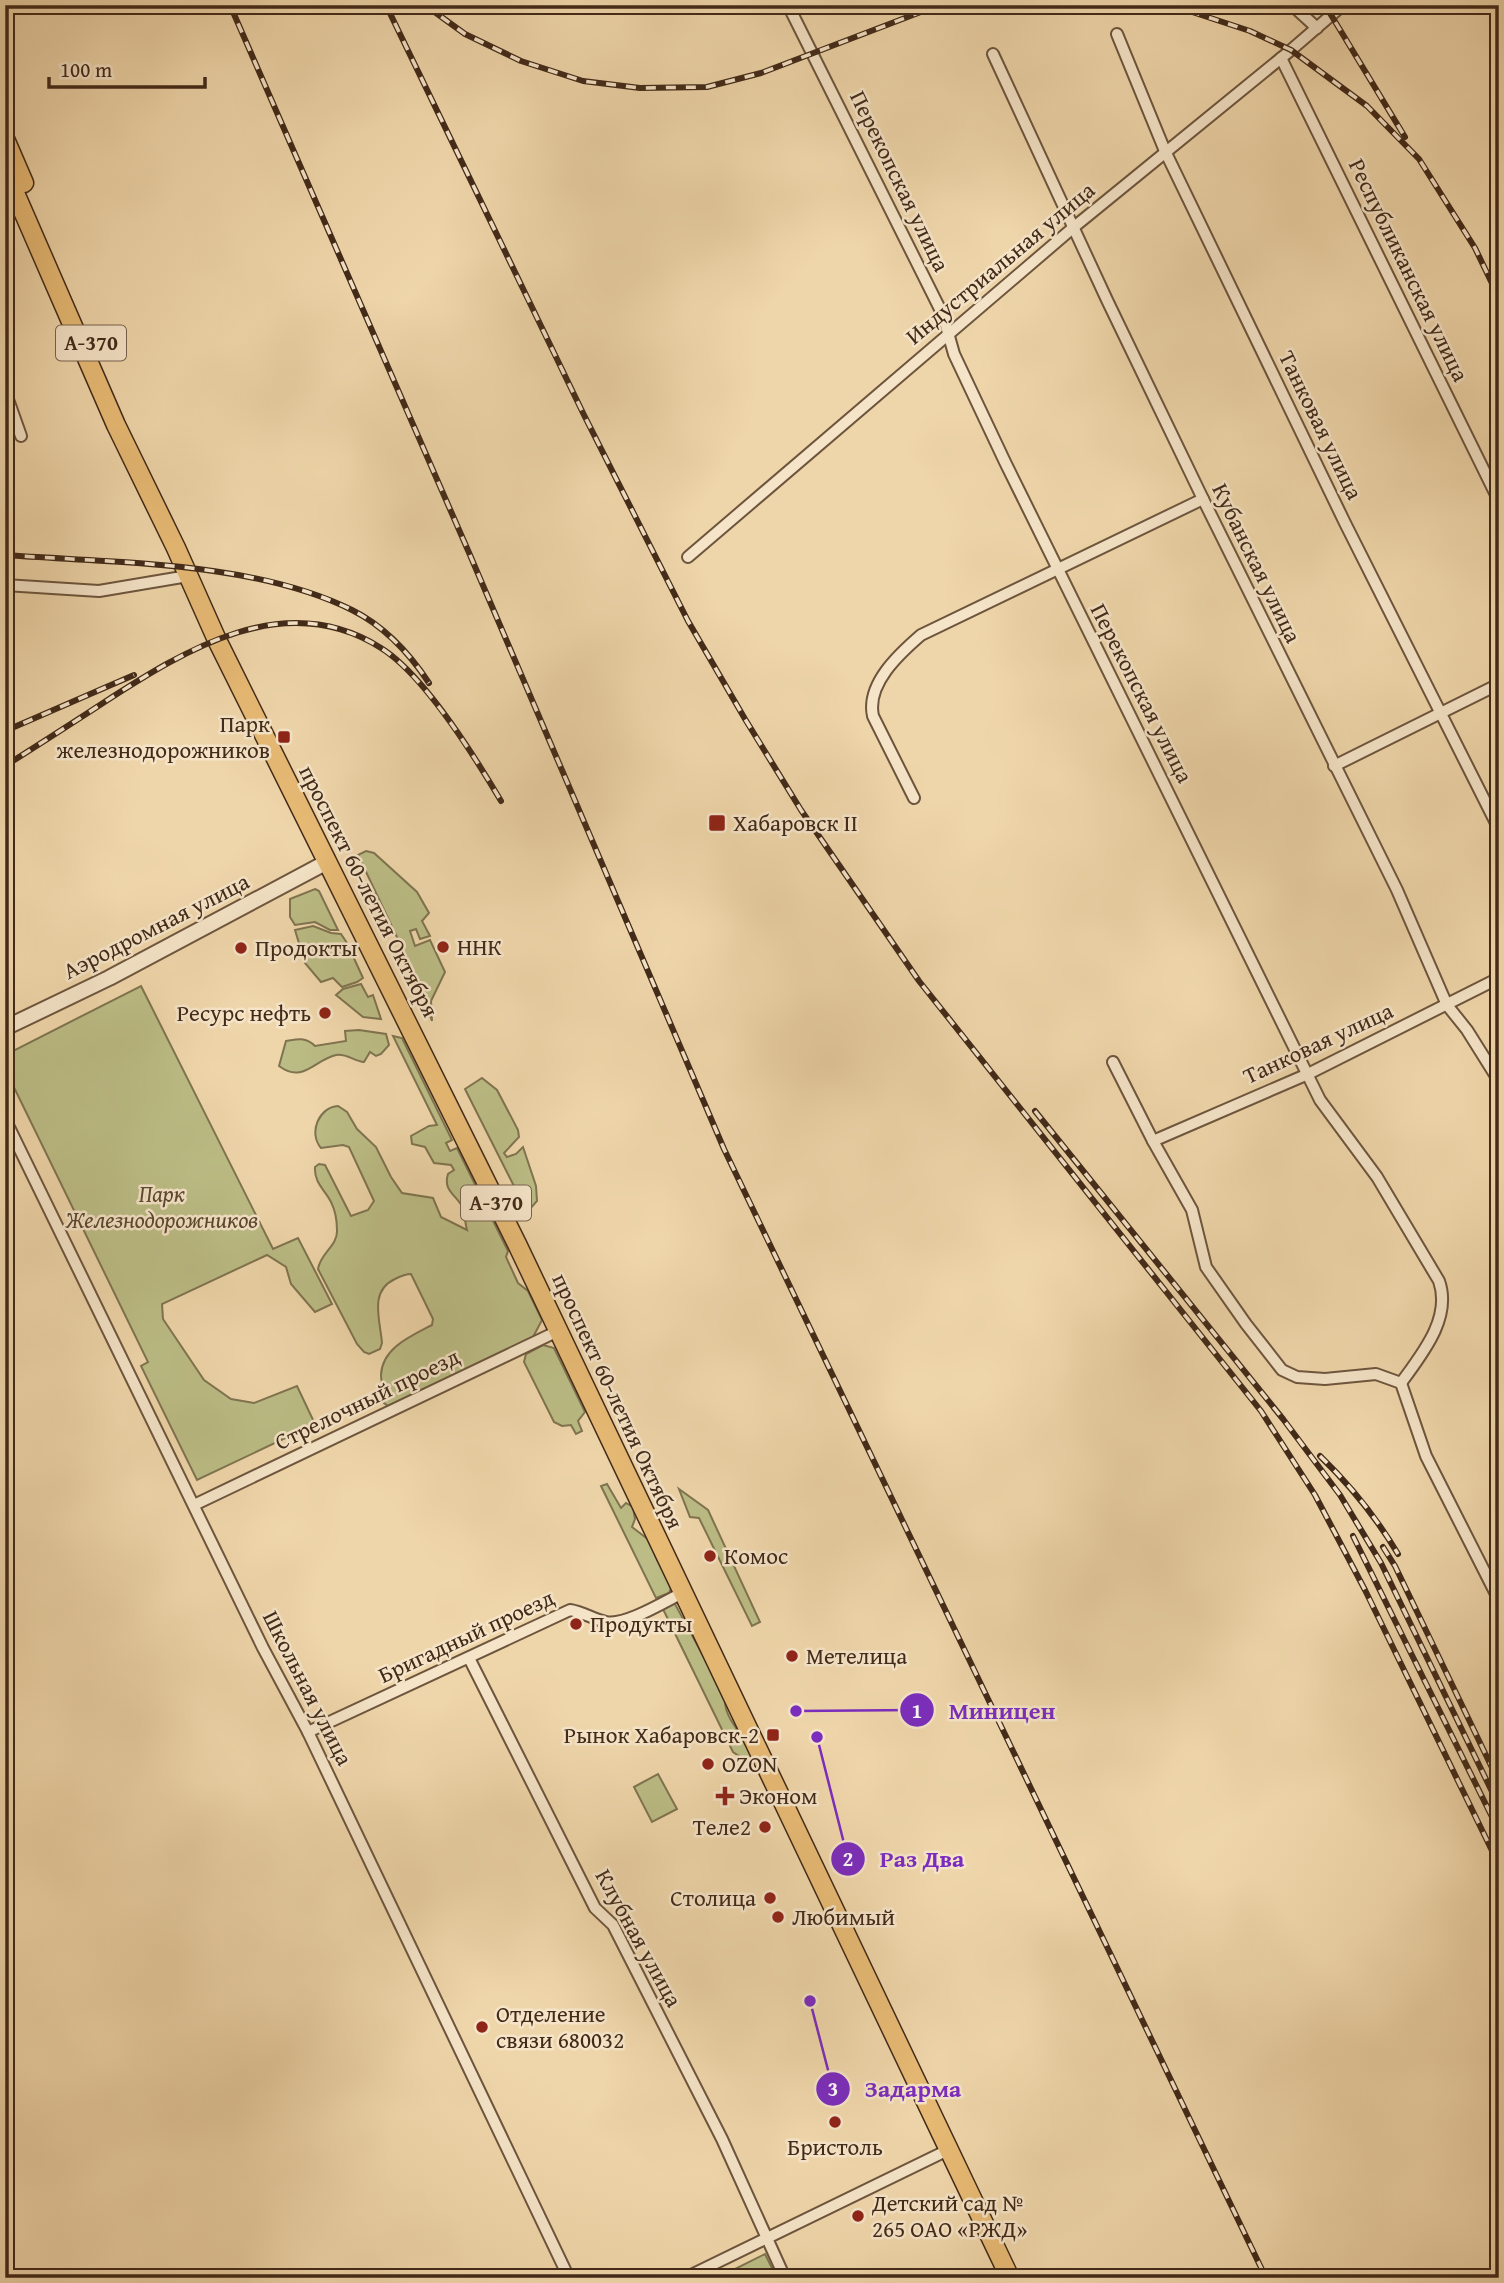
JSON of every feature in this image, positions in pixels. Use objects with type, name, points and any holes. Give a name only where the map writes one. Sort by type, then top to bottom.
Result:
[{"type":"highway","name":"проспект 60-летия Октября","points":[[5,139],[124,421],[166,513],[176,548]]},
{"type":"highway","name":"проспект 60-летия Октября","points":[[5,170],[116,425],[558,1331],[1010,2278]]},
{"type":"street","name":"Перекопская улица","points":[[788,5],[943,315],[954,354],[1057,569],[1321,1100],[1377,1177],[1414,1237],[1443,1292],[1439,1322],[1401,1383]]},
{"type":"street","points":[[1292,5],[1317,28]]},
{"type":"street","name":"Индустриальная улица","points":[[688,557],[1074,227],[1343,5]]},
{"type":"street","name":"Танковая улица","points":[[1117,34],[1165,151],[1357,547],[1499,829]]},
{"type":"street","name":"Кубанская улица","points":[[993,54],[1203,499],[1397,890],[1447,1005],[1467,1030],[1499,1081]]},
{"type":"street","name":"Республиканская улица","points":[[1281,58],[1499,501]]},
{"type":"street","points":[[5,391],[21,436]]},
{"type":"street","points":[[914,798],[873,716],[872,698],[890,665],[921,635],[1203,499]]},
{"type":"street","points":[[5,586],[99,591],[188,576]]},
{"type":"street","points":[[1334,766],[1499,684]]},
{"type":"street","name":"Аэродромная улица","points":[[5,1028],[109,978],[327,862]]},
{"type":"street","name":"Танковая улица","points":[[1153,1141],[1308,1074],[1499,978]]},
{"type":"street","points":[[1113,1062],[1192,1210],[1206,1267],[1282,1370],[1297,1377],[1325,1379],[1376,1374],[1401,1383],[1426,1456],[1499,1600]]},
{"type":"street","name":"Школьная улица","points":[[5,1119],[264,1648],[308,1732],[569,2278]]},
{"type":"street","name":"Стрелочный проезд","points":[[194,1505],[558,1331]]},
{"type":"street","name":"Бригадный проезд","points":[[308,1732],[570,1610],[580,1611],[606,1622],[619,1623],[682,1593]]},
{"type":"street","name":"Клубная улица","points":[[469,1658],[595,1908],[613,1925],[722,2139],[786,2278]]},
{"type":"street","points":[[685,2278],[950,2149]]},
{"type":"green space","points":[[366,851],[374,853],[417,892],[429,913],[422,921],[430,936],[420,939],[416,929],[410,931],[415,946],[430,940],[445,972],[431,1001],[432,1021],[413,971],[358,855]]},
{"type":"green space","points":[[315,889],[319,891],[338,930],[330,930],[315,922],[295,925],[290,917],[290,899]]},
{"type":"green space","points":[[313,926],[341,934],[363,978],[342,987],[333,978],[321,982],[305,963],[295,930]]},
{"type":"green space","points":[[361,984],[368,997],[373,995],[381,1019],[363,1017],[336,995],[343,989]]},
{"type":"green space","name":"Парк Железнодорожников","points":[[141,986],[273,1249],[298,1238],[332,1304],[315,1312],[291,1284],[286,1267],[267,1255],[162,1304],[163,1319],[204,1380],[231,1399],[254,1403],[297,1386],[315,1424],[197,1480],[141,1366],[148,1362],[5,1069],[5,1055]]},
{"type":"green space","points":[[345,1031],[386,1034],[389,1045],[376,1056],[370,1052],[364,1062],[336,1055],[302,1072],[287,1071],[279,1066],[286,1041],[305,1040],[315,1046],[346,1041]]},
{"type":"green space","points":[[393,1036],[402,1038],[452,1140],[446,1143],[450,1151],[457,1148],[508,1251],[506,1257],[518,1283],[528,1291],[542,1320],[532,1339],[388,1406],[384,1403],[381,1375],[386,1357],[399,1344],[432,1325],[433,1319],[411,1274],[403,1275],[387,1284],[379,1298],[378,1315],[382,1343],[380,1349],[369,1354],[357,1344],[318,1269],[322,1258],[335,1241],[337,1227],[332,1205],[318,1182],[315,1167],[319,1164],[325,1165],[351,1216],[368,1210],[374,1201],[349,1147],[343,1145],[321,1148],[315,1135],[321,1116],[331,1107],[338,1106],[347,1112],[357,1129],[376,1147],[402,1193],[433,1198],[441,1217],[467,1230],[462,1206],[447,1186],[448,1174],[454,1170],[451,1165],[434,1163],[425,1147],[412,1144],[411,1136],[429,1126],[437,1125]]},
{"type":"green space","points":[[482,1078],[497,1090],[518,1130],[519,1137],[504,1153],[507,1157],[516,1154],[523,1147],[536,1186],[537,1201],[530,1209],[524,1206],[465,1089]]},
{"type":"green space","points":[[543,1345],[554,1348],[585,1412],[578,1421],[582,1431],[576,1434],[571,1425],[562,1426],[554,1422],[524,1362],[526,1354]]},
{"type":"green space","points":[[607,1484],[621,1508],[626,1503],[633,1507],[635,1519],[632,1527],[654,1544],[656,1557],[670,1577],[669,1593],[656,1598],[601,1486]]},
{"type":"green space","points":[[679,1489],[708,1510],[760,1622],[752,1626],[699,1518],[690,1517]]},
{"type":"green space","points":[[670,1602],[675,1604],[725,1696],[728,1715],[748,1745],[752,1760],[745,1760],[733,1752],[662,1607]]},
{"type":"green space","points":[[658,1774],[677,1809],[652,1822],[634,1787]]},
{"type":"green space","points":[[765,2254],[777,2278],[717,2278]]},
{"type":"railway","points":[[230,5],[470,555],[724,1149],[1266,2278]]},
{"type":"railway","points":[[386,5],[584,415],[688,621],[745,719],[801,810],[919,981],[1261,1411],[1315,1495],[1365,1590],[1499,1865]]},
{"type":"railway","points":[[425,5],[465,34],[521,61],[583,81],[640,88],[707,87],[761,73],[939,5]]},
{"type":"railway","points":[[1171,5],[1250,31],[1291,50],[1367,106],[1419,159],[1475,248],[1499,298]]},
{"type":"railway","points":[[1325,5],[1405,137]]},
{"type":"railway","points":[[5,555],[183,567],[228,573],[313,594],[352,610],[375,624],[405,651],[429,683]]},
{"type":"railway","points":[[5,766],[135,683],[202,646],[237,633],[272,625],[309,623],[345,631],[381,648],[397,660],[431,696],[501,801]]},
{"type":"railway","points":[[5,731],[134,675]]},
{"type":"railway","points":[[1035,1111],[1283,1419],[1340,1495],[1381,1563],[1499,1806]]},
{"type":"railway","points":[[1320,1456],[1362,1502],[1398,1554]]},
{"type":"railway","points":[[1353,1536],[1499,1831]]},
{"type":"railway","points":[[1383,1547],[1395,1566],[1496,1776]]},
{"type":"place","name":"Парк железнодорожников","points":[[284,737]]},
{"type":"place","name":"Хабаровск II","points":[[717,823]]},
{"type":"place","name":"ННК","points":[[443,947]]},
{"type":"place","name":"Продокты","points":[[241,948]]},
{"type":"place","name":"Ресурс нефть","points":[[325,1013]]},
{"type":"place","name":"Комос","points":[[710,1556]]},
{"type":"place","name":"Продукты","points":[[576,1624]]},
{"type":"place","name":"Метелица","points":[[792,1656]]},
{"type":"place","name":"Миницен","points":[[796,1711]]},
{"type":"place","name":"Рынок Хабаровск-2","points":[[773,1735]]},
{"type":"place","name":"Раз Два","points":[[817,1737]]},
{"type":"place","name":"OZON","points":[[708,1764]]},
{"type":"place","name":"Эконом","points":[[725,1796]]},
{"type":"place","name":"Теле2","points":[[765,1827]]},
{"type":"place","name":"Столица","points":[[770,1898]]},
{"type":"place","name":"Любимый","points":[[778,1917]]},
{"type":"place","name":"Задарма","points":[[810,2001]]},
{"type":"place","name":"Отделение связи 680032","points":[[482,2027]]},
{"type":"place","name":"Бристоль","points":[[835,2122]]},
{"type":"place","name":"Детский сад № 265 ОАО «РЖД»","points":[[858,2216]]}]
